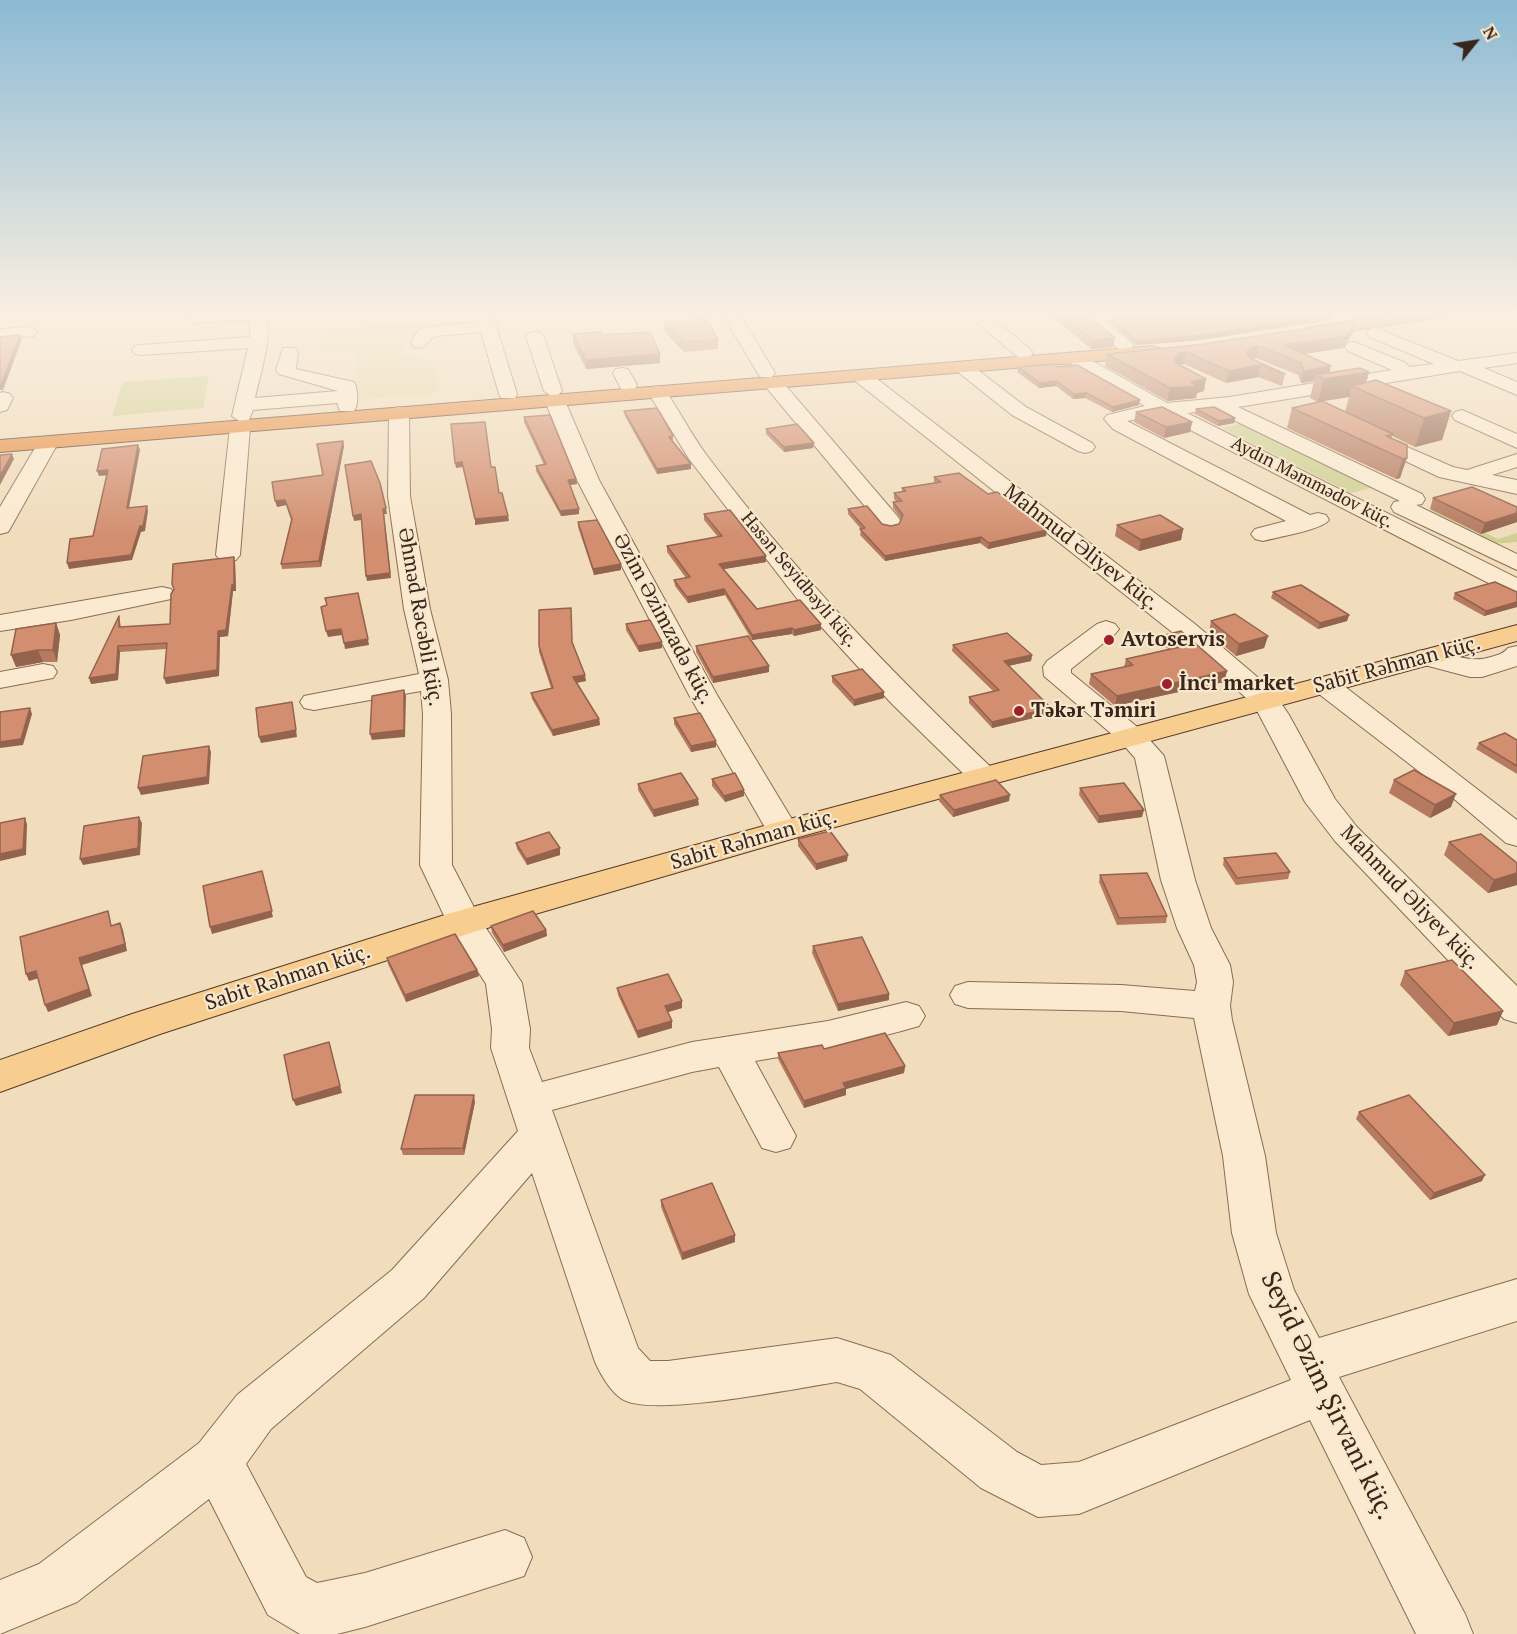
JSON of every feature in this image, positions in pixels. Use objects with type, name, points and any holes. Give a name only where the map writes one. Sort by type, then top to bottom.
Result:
[{"type":"highway","points":[[0,446],[48,442],[347,402],[508,394],[554,396],[595,386]]},
{"type":"highway","points":[[0,435],[242,416],[399,413],[554,396],[657,392],[703,386]]},
{"type":"main road","name":"Sabit Rəhman küç.","points":[[0,1076],[146,1024],[465,922],[783,831],[1426,657],[1513,644]]},
{"type":"street","points":[[228,555],[242,416],[248,386]]},
{"type":"street","points":[[347,386],[347,402]]},
{"type":"street","points":[[506,386],[508,394]]},
{"type":"street","name":"Əzim Əzimzadə küç.","points":[[551,386],[594,490],[703,695],[783,831]]},
{"type":"street","points":[[777,386],[891,522]]},
{"type":"street","name":"Mahmud Əliyev küç.","points":[[874,386],[1186,630],[1265,700],[1322,802],[1346,834],[1517,1009]]},
{"type":"street","points":[[985,386],[1019,411],[1085,447]]},
{"type":"street","name":"Aydın Məmmədov küç.","points":[[1121,386],[1517,588]]},
{"type":"street","points":[[1214,386],[1254,399]]},
{"type":"street","points":[[1279,386],[1254,399],[1217,405],[1164,409],[1121,416],[1114,420],[1308,523]]},
{"type":"street","points":[[1287,386],[1313,410]]},
{"type":"street","name":"Həsən Seyidbəyli küç.","points":[[657,392],[696,455],[814,604],[902,698],[985,778]]},
{"type":"street","points":[[1217,405],[1408,503],[1517,563]]},
{"type":"street","name":"Əhməd Rəcəbli küç.","points":[[399,413],[399,496],[417,609],[434,680],[437,714],[435,865],[465,922],[504,983],[511,1029],[510,1048],[619,1362],[639,1383],[668,1384],[837,1360],[874,1371],[999,1470],[1038,1491],[1079,1488],[1314,1378]]},
{"type":"street","points":[[1462,416],[1517,442]]},
{"type":"street","points":[[1345,425],[1447,472],[1517,487]]},
{"type":"street","points":[[1170,450],[1223,439]]},
{"type":"street","points":[[0,527],[48,442]]},
{"type":"street","points":[[1263,534],[1408,503],[1465,477],[1517,460]]},
{"type":"street","points":[[1491,550],[1517,547]]},
{"type":"street","points":[[98,607],[127,575]]},
{"type":"street","points":[[0,623],[162,594]]},
{"type":"street","name":"Seyid Əzim Şirvani küç.","points":[[1106,629],[1057,667],[1058,676],[1131,736],[1149,756],[1178,880],[1194,928],[1212,965],[1215,982],[1211,1006],[1244,1156],[1254,1233],[1272,1294],[1445,1634]]},
{"type":"street","points":[[0,680],[43,672]]},
{"type":"street","points":[[314,702],[434,680]]},
{"type":"street","points":[[1325,685],[1458,787],[1517,836]]},
{"type":"street","points":[[968,995],[1121,998],[1211,1006]]},
{"type":"street","points":[[0,1608],[58,1583],[217,1461],[254,1412],[408,1284],[535,1118],[692,1057],[828,1035],[906,1016]]},
{"type":"street","points":[[730,1051],[776,1136]]},
{"type":"street","points":[[1314,1378],[1389,1341],[1517,1300]]},
{"type":"street","points":[[217,1461],[287,1596],[313,1612],[365,1600],[505,1557]]},
{"type":"shaded area","points":[[356,386],[439,386],[440,392],[356,400]]},
{"type":"green space","points":[[122,386],[207,386],[203,408],[112,416]]},
{"type":"green space","points":[[1243,423],[1374,487],[1351,493],[1222,428]]},
{"type":"green space","points":[[1436,509],[1498,539],[1517,533],[1517,542],[1492,544],[1423,512]]},
{"type":"building","points":[[1063,386],[1115,386],[1140,400],[1113,407],[1086,393],[1074,394]]},
{"type":"building","points":[[1167,386],[1194,386],[1170,388]]},
{"type":"building","points":[[1353,386],[1391,386],[1451,411],[1424,418]]},
{"type":"building","points":[[1322,401],[1393,434],[1386,436],[1407,445],[1407,458],[1403,459],[1292,408]]},
{"type":"building","points":[[1162,407],[1192,422],[1166,427],[1136,412]]},
{"type":"building","points":[[1214,407],[1235,418],[1219,421],[1196,409]]},
{"type":"building","points":[[657,408],[673,436],[669,437],[691,464],[657,469],[624,411]]},
{"type":"building","points":[[550,415],[576,479],[568,480],[579,509],[560,511],[536,466],[546,464],[524,417]]},
{"type":"building","points":[[485,422],[491,467],[495,467],[499,493],[502,493],[508,516],[475,519],[462,462],[455,463],[451,424]]},
{"type":"building","points":[[797,424],[814,443],[784,447],[766,429]]},
{"type":"building","points":[[343,441],[319,561],[281,564],[292,519],[285,500],[275,501],[272,482],[323,475],[317,444]]},
{"type":"building","points":[[138,445],[127,508],[147,506],[143,526],[140,526],[131,555],[67,563],[70,539],[93,536],[108,470],[97,471],[102,449]]},
{"type":"building","points":[[12,454],[0,476],[0,455]]},
{"type":"building","points":[[371,461],[380,483],[386,508],[383,509],[390,573],[366,576],[361,514],[353,516],[345,465]]},
{"type":"building","points":[[959,473],[988,494],[997,492],[1047,530],[989,543],[981,537],[885,556],[860,529],[865,528],[848,509],[867,506],[882,524],[891,526],[899,524],[903,515],[893,502],[902,501],[894,493],[906,491],[902,488],[941,482],[934,477]]},
{"type":"building","points":[[1472,487],[1517,507],[1517,513],[1485,523],[1433,498]]},
{"type":"building","points":[[730,510],[766,556],[719,564],[757,609],[800,600],[821,624],[752,635],[724,589],[687,597],[674,580],[690,577],[667,546],[722,536],[704,514]]},
{"type":"building","points":[[1160,515],[1183,529],[1141,540],[1117,525]]},
{"type":"building","points":[[597,520],[621,564],[593,569],[578,522]]},
{"type":"building","points":[[234,557],[234,585],[232,585],[226,630],[218,631],[217,670],[164,678],[167,643],[118,646],[116,674],[89,678],[119,616],[119,627],[170,624],[171,594],[174,589],[173,564]]},
{"type":"building","points":[[1495,582],[1517,592],[1517,602],[1486,611],[1455,593]]},
{"type":"building","points":[[1301,585],[1349,615],[1320,623],[1273,592]]},
{"type":"building","points":[[358,593],[368,639],[344,643],[341,629],[326,631],[321,607],[327,605],[325,598]]},
{"type":"building","points":[[571,608],[572,642],[585,675],[573,677],[599,719],[552,730],[531,693],[553,688],[539,646],[539,610]]},
{"type":"building","points":[[1235,614],[1268,636],[1239,644],[1211,621]]},
{"type":"building","points":[[650,620],[662,642],[638,646],[626,624]]},
{"type":"building","points":[[56,623],[53,650],[11,655],[16,629]]},
{"type":"building","points":[[1181,631],[1227,671],[1117,696],[1091,674],[1133,665],[1126,659],[1180,647],[1165,635]]},
{"type":"building","points":[[1007,633],[1032,655],[1004,661],[1051,708],[992,722],[969,697],[999,690],[953,645]]},
{"type":"building","points":[[748,636],[769,666],[713,677],[696,646]]},
{"type":"building","points":[[862,669],[884,692],[854,700],[832,676]]},
{"type":"building","points":[[404,690],[404,730],[370,734],[372,696]]},
{"type":"building","points":[[292,702],[296,730],[259,737],[256,708]]},
{"type":"building","points":[[30,708],[21,739],[0,742],[0,712]]},
{"type":"building","points":[[700,713],[716,741],[691,746],[674,718]]},
{"type":"building","points":[[1505,733],[1517,740],[1517,766],[1479,743]]},
{"type":"building","points":[[209,746],[207,777],[138,788],[143,756]]},
{"type":"building","points":[[1414,770],[1456,794],[1435,805],[1394,780]]},
{"type":"building","points":[[681,773],[698,799],[653,810],[638,784]]},
{"type":"building","points":[[735,773],[744,790],[724,796],[712,779]]},
{"type":"building","points":[[996,780],[1010,795],[954,810],[940,795]]},
{"type":"building","points":[[1124,783],[1144,810],[1099,816],[1080,788]]},
{"type":"building","points":[[139,817],[138,848],[80,859],[84,826]]},
{"type":"building","points":[[25,818],[23,849],[0,854],[0,823]]},
{"type":"building","points":[[830,831],[848,855],[816,864],[798,839]]},
{"type":"building","points":[[549,832],[560,848],[526,859],[516,843]]},
{"type":"building","points":[[1481,834],[1517,863],[1517,873],[1494,880],[1449,842]]},
{"type":"building","points":[[1276,853],[1290,872],[1237,878],[1224,858]]},
{"type":"building","points":[[262,871],[272,911],[210,927],[203,886]]},
{"type":"building","points":[[1147,873],[1167,916],[1119,918],[1100,875]]},
{"type":"building","points":[[108,911],[111,926],[120,923],[125,944],[79,958],[89,989],[45,1005],[36,971],[26,974],[20,937]]},
{"type":"building","points":[[533,911],[546,930],[503,945],[491,926]]},
{"type":"building","points":[[455,934],[477,970],[405,995],[387,958]]},
{"type":"building","points":[[862,937],[889,994],[838,1004],[813,946]]},
{"type":"building","points":[[1452,960],[1503,1011],[1454,1023],[1405,971]]},
{"type":"building","points":[[668,974],[682,1001],[665,1006],[672,1021],[637,1031],[617,988]]},
{"type":"building","points":[[885,1033],[905,1066],[843,1083],[846,1088],[804,1101],[778,1053],[822,1045],[824,1049]]},
{"type":"building","points":[[329,1042],[340,1086],[293,1100],[284,1055]]},
{"type":"building","points":[[415,1095],[474,1095],[463,1148],[401,1149]]},
{"type":"building","points":[[1409,1095],[1485,1175],[1434,1193],[1359,1112]]},
{"type":"building","points":[[712,1183],[735,1235],[682,1253],[661,1200]]},
{"type":"place","name":"Avtoservis","points":[[1109,640]]},
{"type":"place","name":"İnci market","points":[[1167,684]]},
{"type":"place","name":"Təkər Təmiri","points":[[1019,711]]}]
